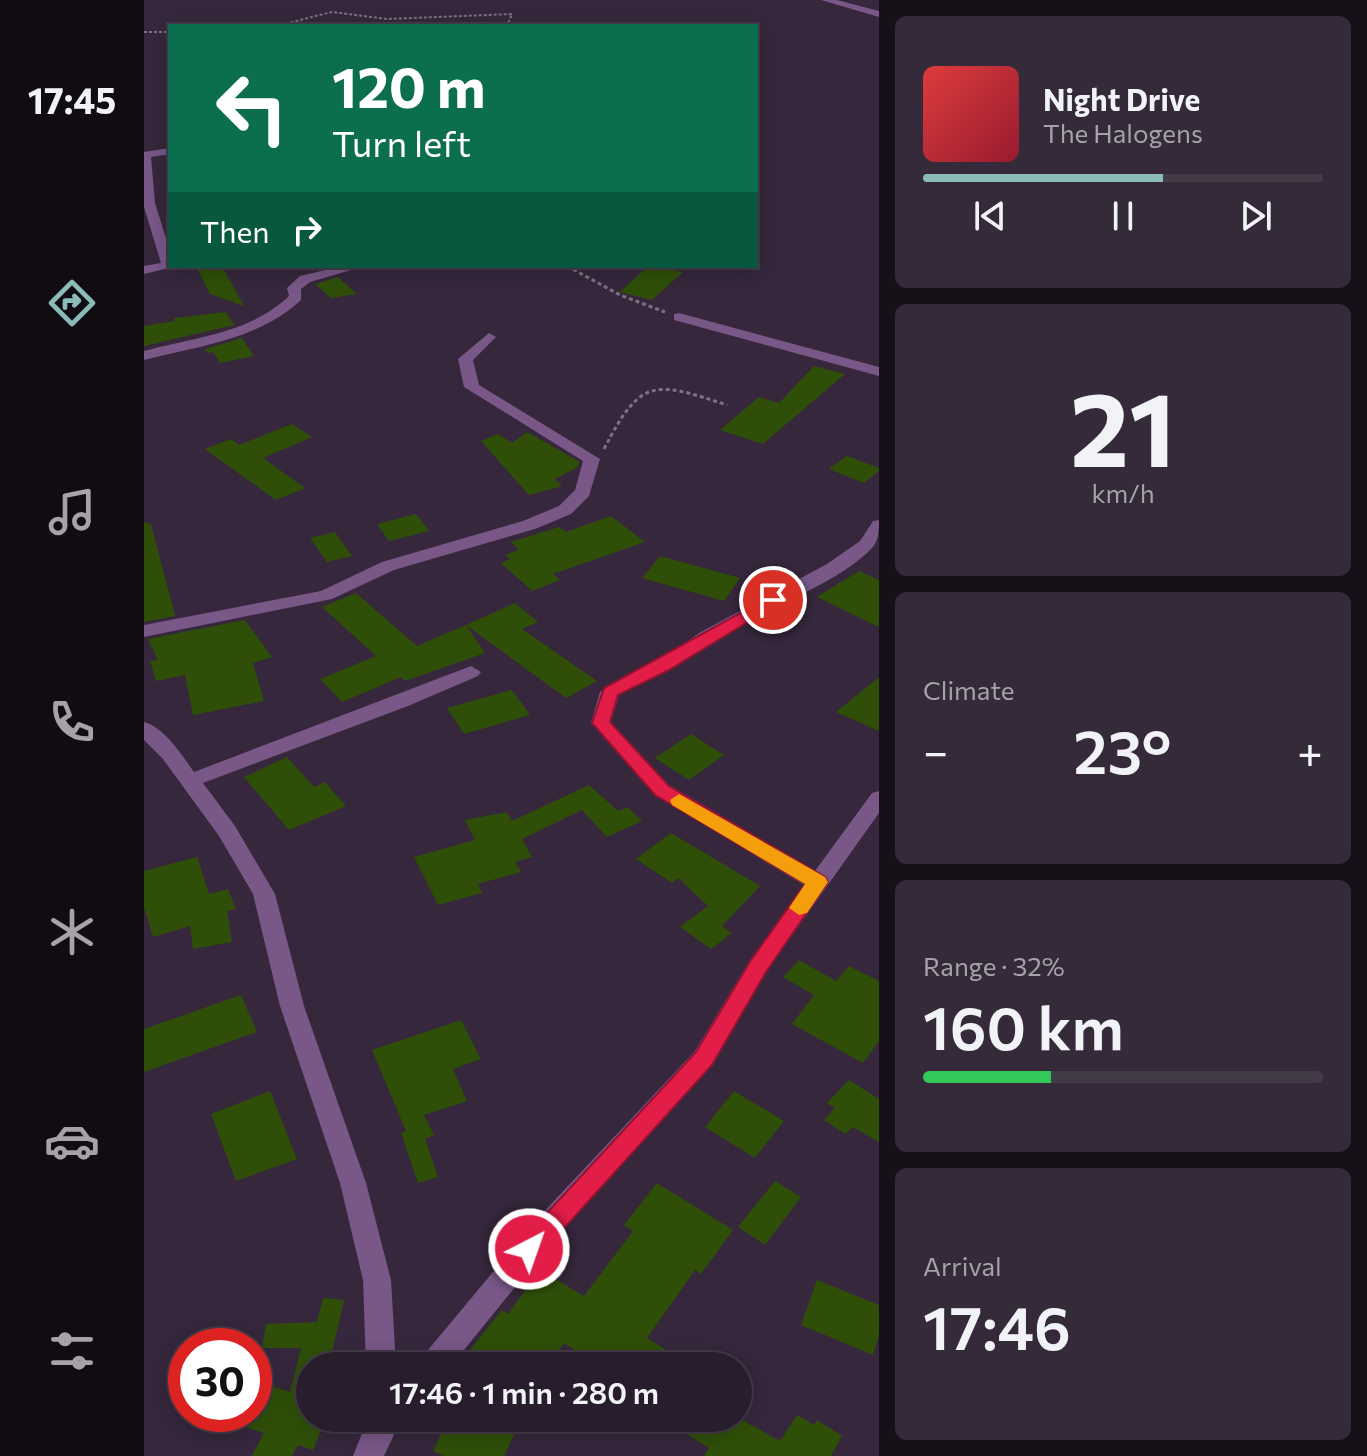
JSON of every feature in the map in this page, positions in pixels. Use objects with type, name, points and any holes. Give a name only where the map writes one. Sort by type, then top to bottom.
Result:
[{"type":"street","points":[[826,0],[879,14]]},
{"type":"street","points":[[867,9],[879,1]]},
{"type":"street","points":[[168,151],[144,155],[149,203],[168,263]]},
{"type":"street","points":[[144,270],[168,266]]},
{"type":"street","points":[[144,356],[180,344],[230,335],[282,313],[296,297],[294,288],[305,279],[344,270],[342,268]]},
{"type":"street","points":[[679,317],[879,372]]},
{"type":"street","points":[[144,631],[326,595],[388,566],[529,525],[565,510],[583,492],[592,459],[472,387],[465,359],[489,337]]},
{"type":"street","points":[[817,882],[662,790],[601,723],[610,692],[833,568],[866,545],[879,525]]},
{"type":"street","points":[[189,781],[401,702],[471,672]]},
{"type":"street","points":[[144,728],[227,831],[264,894],[292,1006],[353,1183],[377,1280],[380,1352]]},
{"type":"street","points":[[444,1352],[548,1226],[704,1058],[758,966],[879,798]]},
{"type":"street","points":[[368,1456],[380,1432]]},
{"type":"path","points":[[284,24],[332,12],[387,19],[512,14],[508,24]]},
{"type":"path","points":[[144,32],[168,32]]},
{"type":"path","points":[[571,268],[620,295],[679,317]]},
{"type":"path","points":[[592,468],[634,399],[652,390],[672,389],[727,405]]},
{"type":"building","points":[[197,268],[223,268],[244,306],[210,294]]},
{"type":"building","points":[[646,268],[683,272],[652,300],[620,292]]},
{"type":"building","points":[[338,277],[357,294],[331,298],[315,284]]},
{"type":"building","points":[[226,312],[234,325],[144,346],[144,326],[175,321],[174,318]]},
{"type":"building","points":[[242,338],[254,356],[220,363],[213,352],[208,353],[205,349]]},
{"type":"building","points":[[814,366],[845,374],[763,444],[720,430],[759,397],[779,403]]},
{"type":"building","points":[[292,424],[312,437],[263,458],[305,488],[276,500],[205,449],[231,439],[239,445]]},
{"type":"building","points":[[527,432],[580,462],[578,467],[555,479],[562,486],[529,495],[481,441],[498,434],[512,443]]},
{"type":"building","points":[[847,456],[879,468],[879,471],[864,483],[829,469]]},
{"type":"building","points":[[416,514],[429,531],[389,541],[377,524]]},
{"type":"building","points":[[611,516],[645,542],[553,574],[560,580],[532,591],[501,563],[510,559],[505,555],[519,550],[511,542],[559,527],[566,532]]},
{"type":"building","points":[[144,522],[151,524],[175,616],[144,622]]},
{"type":"building","points":[[335,532],[352,556],[327,562],[310,538]]},
{"type":"building","points":[[660,556],[740,578],[724,601],[642,578]]},
{"type":"building","points":[[859,571],[879,580],[879,627],[817,597]]},
{"type":"building","points":[[356,593],[417,646],[466,625],[485,653],[405,681],[401,677],[342,702],[320,679],[376,656],[322,607]]},
{"type":"building","points":[[515,603],[538,622],[522,629],[597,681],[566,698],[466,625]]},
{"type":"building","points":[[245,620],[272,657],[253,663],[264,701],[193,715],[185,675],[156,681],[150,661],[158,660],[148,639]]},
{"type":"building","points":[[879,677],[879,731],[836,712]]},
{"type":"building","points":[[512,690],[530,715],[464,734],[447,708]]},
{"type":"building","points":[[691,734],[724,755],[689,780],[655,758]]},
{"type":"building","points":[[287,757],[314,787],[325,782],[346,806],[289,830],[244,777]]},
{"type":"building","points":[[589,785],[618,811],[628,807],[642,821],[607,837],[582,810],[522,839],[532,857],[515,862],[521,872],[478,884],[482,893],[438,905],[414,857],[475,840],[465,820],[507,812],[512,821]]},
{"type":"building","points":[[671,833],[760,886],[722,926],[732,933],[711,949],[680,927],[708,906],[678,878],[672,883],[636,859]]},
{"type":"building","points":[[197,857],[209,894],[228,889],[236,909],[227,911],[232,942],[193,949],[190,926],[153,937],[144,907],[144,871]]},
{"type":"building","points":[[799,960],[836,981],[849,966],[879,981],[879,1041],[863,1063],[792,1024],[814,995],[783,977]]},
{"type":"building","points":[[241,995],[257,1032],[144,1072],[144,1029]]},
{"type":"building","points":[[461,1020],[481,1059],[453,1069],[467,1101],[424,1115],[434,1135],[425,1139],[438,1177],[418,1183],[401,1133],[406,1131],[372,1050]]},
{"type":"building","points":[[849,1080],[879,1099],[879,1142],[853,1127],[845,1134],[824,1120],[835,1108],[827,1103]]},
{"type":"building","points":[[270,1091],[297,1159],[236,1181],[211,1114]]},
{"type":"building","points":[[734,1091],[784,1121],[755,1158],[705,1127]]},
{"type":"building","points":[[775,1181],[801,1197],[765,1245],[738,1227]]},
{"type":"building","points":[[657,1183],[733,1230],[701,1274],[695,1270],[647,1338],[670,1352],[578,1352],[564,1343],[558,1352],[470,1350],[502,1310],[508,1314],[540,1270],[584,1296],[633,1231],[624,1225]]},
{"type":"building","points":[[817,1280],[879,1305],[879,1335],[873,1355],[801,1325]]},
{"type":"building","points":[[323,1298],[344,1300],[332,1352],[272,1348],[272,1328],[265,1328],[266,1324],[317,1322]]},
{"type":"building","points":[[296,1368],[296,1432],[320,1432],[313,1450],[298,1445],[292,1456],[252,1456],[264,1433],[261,1432],[272,1432],[272,1386],[290,1392]]},
{"type":"building","points":[[797,1415],[814,1425],[817,1420],[842,1436],[831,1456],[704,1456],[709,1448],[683,1432],[752,1432],[752,1425],[780,1441]]},
{"type":"building","points":[[442,1432],[515,1432],[504,1456],[444,1456],[433,1451]]},
{"type":"slow traffic","points":[[679,800],[817,882],[799,908]]},
{"type":"route","points":[[529,1249],[704,1058],[758,966],[817,882],[662,790],[601,723],[610,692],[663,666],[708,636],[773,600]]}]
